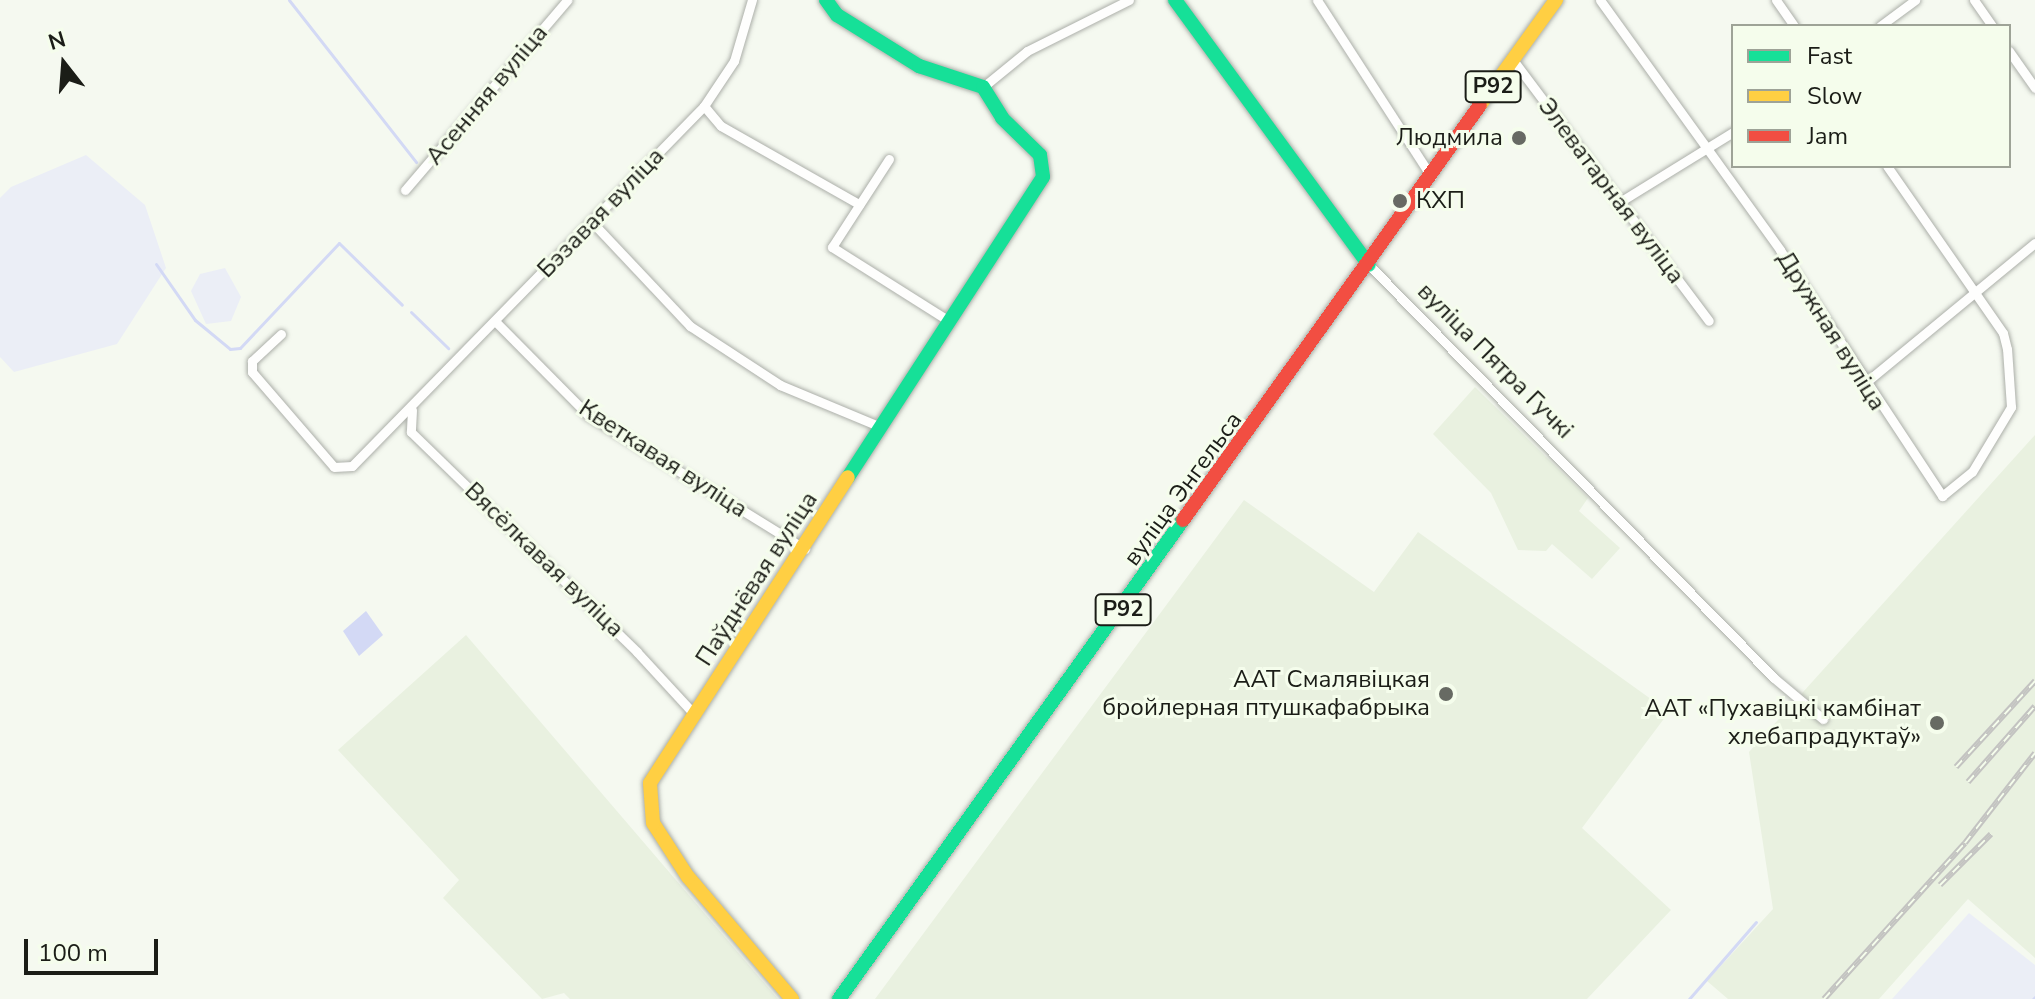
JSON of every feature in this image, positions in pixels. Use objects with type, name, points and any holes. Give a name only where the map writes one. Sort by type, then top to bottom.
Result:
[{"type":"street","name":"Асенняя вуліца","points":[[405,190],[567,0]]},
{"type":"street","name":"Бэзавая вуліца","points":[[281,334],[252,361],[252,372],[334,467],[352,466],[416,404],[704,106],[734,61],[752,0]]},
{"type":"street","points":[[826,0],[837,15],[919,66],[983,87],[1027,51],[1129,0]]},
{"type":"street","name":"вуліца Пятра Гучкі","points":[[1175,0],[1369,265],[1774,678],[1823,719]]},
{"type":"street","points":[[1317,0],[1431,176]]},
{"type":"street","name":"вуліца Энгельса","points":[[839,999],[1369,265],[1556,0]]},
{"type":"street","name":"Дружная вуліца","points":[[1600,0],[1780,250],[1942,496],[1953,492],[1972,472],[2011,407],[2007,349],[1974,295]]},
{"type":"street","points":[[1776,0],[1793,24]]},
{"type":"street","points":[[1883,24],[1915,0]]},
{"type":"street","points":[[1974,0],[1991,24]]},
{"type":"street","points":[[2011,54],[2035,88]]},
{"type":"street","name":"Элеватарная вуліца","points":[[1513,60],[1709,321]]},
{"type":"street","name":"Паўднёвая вуліца","points":[[792,999],[688,877],[653,823],[650,783],[805,549],[1043,177],[1040,155],[1002,118],[983,87]]},
{"type":"street","points":[[704,106],[721,126],[859,204]]},
{"type":"street","points":[[1618,203],[1708,151],[1731,134]]},
{"type":"street","points":[[889,159],[832,247],[949,321]]},
{"type":"street","points":[[1888,168],[1974,295]]},
{"type":"street","points":[[592,222],[690,326],[780,385],[881,427]]},
{"type":"street","points":[[1865,383],[2035,243]]},
{"type":"street","name":"Кветкавая вуліца","points":[[496,322],[588,415],[805,549]]},
{"type":"street","name":"Вясёлкавая вуліца","points":[[416,404],[408,419],[411,432],[637,652],[694,714]]},
{"type":"shaded area","points":[[86,155],[145,205],[166,268],[117,344],[14,372],[0,357],[0,198],[11,187]]},
{"type":"shaded area","points":[[225,268],[241,297],[231,321],[206,324],[191,291],[200,274]]},
{"type":"shaded area","points":[[1475,387],[1588,498],[1579,511],[1620,548],[1592,579],[1552,544],[1546,551],[1518,550],[1491,493],[1433,434]]},
{"type":"shaded area","name":"ААТ «Пухавіцкі камбінат хлебапрадуктаў»","points":[[2035,435],[2035,958],[1968,899],[1879,999],[1728,999],[1707,981],[1773,909],[1749,752]]},
{"type":"shaded area","name":"ААТ Смалявіцкая бройлерная птушкафабрыка","points":[[1244,500],[1374,592],[1418,532],[1669,712],[1582,828],[1671,910],[1587,999],[875,999]]},
{"type":"shaded area","points":[[466,635],[778,999],[570,999],[564,993],[542,999],[443,898],[459,880],[338,750]]},
{"type":"shaded area","points":[[1969,913],[2035,965],[2035,999],[1892,999]]},
{"type":"water","points":[[366,611],[383,635],[359,656],[343,631]]},
{"type":"waterway","points":[[289,0],[416,162]]},
{"type":"waterway","points":[[156,264],[195,320],[230,349],[240,348],[339,243],[402,305]]},
{"type":"waterway","points":[[411,312],[448,348]]},
{"type":"waterway","points":[[1689,999],[1756,922]]},
{"type":"railway","points":[[1956,767],[2035,681]]},
{"type":"railway","points":[[1968,782],[2035,706]]},
{"type":"railway","points":[[1824,999],[1965,843],[2035,753]]},
{"type":"railway","points":[[1940,885],[1991,834]]},
{"type":"traffic: fast","points":[[826,0],[837,15],[919,66],[983,87],[1002,118],[1040,155],[1043,177],[848,477]]},
{"type":"traffic: fast","points":[[1175,0],[1369,265]]},
{"type":"traffic: fast","points":[[839,999],[1183,520]]},
{"type":"traffic: slow","points":[[1480,105],[1556,0]]},
{"type":"traffic: slow","points":[[792,999],[688,877],[653,823],[650,783],[848,477]]},
{"type":"traffic: jam","points":[[1183,520],[1480,105]]},
{"type":"place","name":"Людмила","points":[[1519,138]]},
{"type":"place","name":"КХП","points":[[1400,201]]},
{"type":"place","name":"ААТ Смалявіцкая бройлерная птушкафабрыка","points":[[1446,694]]},
{"type":"place","name":"ААТ «Пухавіцкі камбінат хлебапрадуктаў»","points":[[1937,723]]}]
